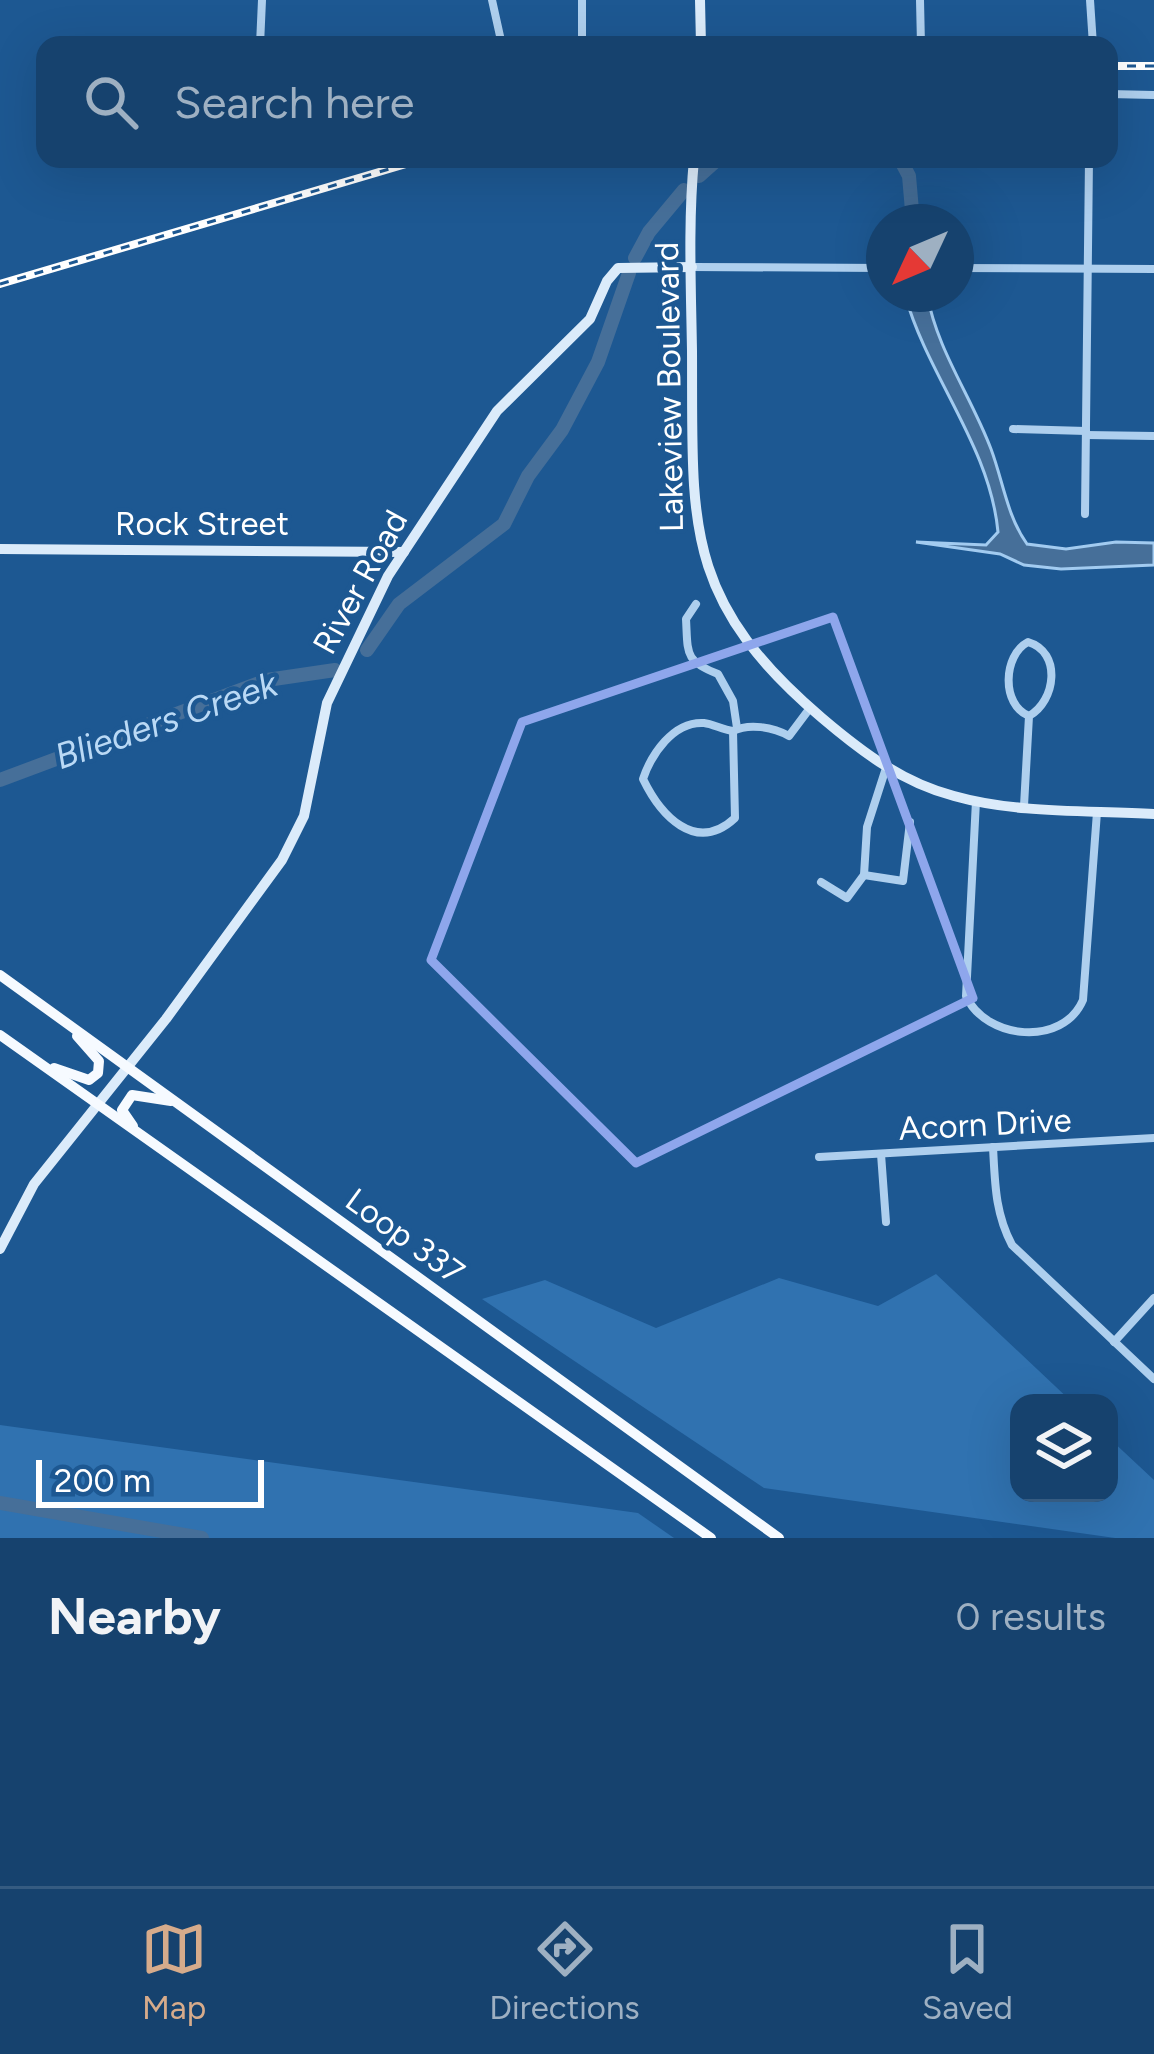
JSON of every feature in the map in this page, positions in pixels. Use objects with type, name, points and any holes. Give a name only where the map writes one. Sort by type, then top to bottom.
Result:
[{"type":"main road","name":"Loop 337","points":[[0,975],[779,1538]]},
{"type":"main road","points":[[32,1058],[80,1079],[98,1073],[99,1060],[54,1012]]},
{"type":"main road","points":[[0,1035],[711,1538]]},
{"type":"main road","points":[[141,1136],[124,1115],[128,1098],[137,1094],[180,1103]]},
{"type":"street","points":[[260,36],[262,0]]},
{"type":"street","points":[[492,0],[500,36]]},
{"type":"street","points":[[581,36],[582,0]]},
{"type":"street","points":[[700,0],[700,36]]},
{"type":"street","points":[[920,0],[921,36]]},
{"type":"street","points":[[1090,0],[1090,36]]},
{"type":"street","points":[[1118,94],[1154,95]]},
{"type":"street","name":"Lakeview Boulevard","points":[[694,168],[696,526],[702,555],[724,605],[752,651],[810,709],[886,768],[931,789],[976,801],[1154,814]]},
{"type":"street","points":[[1084,514],[1089,168]]},
{"type":"street","name":"River Road","points":[[0,1250],[34,1184],[166,1019],[292,844],[308,802],[327,703],[383,585],[497,411],[590,320],[613,272],[625,266],[692,267]]},
{"type":"street","points":[[692,267],[866,268]]},
{"type":"street","points":[[974,268],[1154,269]]},
{"type":"street","points":[[1012,429],[1154,436]]},
{"type":"street","name":"Rock Street","points":[[0,549],[404,552]]},
{"type":"street","points":[[696,604],[686,619],[689,657],[696,666],[718,674],[733,701],[735,730],[735,818],[702,831],[674,825],[656,806],[643,779],[651,754],[688,727],[704,723],[735,730],[769,728],[789,736],[810,709]]},
{"type":"street","points":[[1024,806],[1029,716],[1047,701],[1050,657],[1028,642],[1011,660],[1011,701],[1029,716]]},
{"type":"street","points":[[821,882],[847,898],[864,875],[867,827],[886,768]]},
{"type":"street","points":[[976,801],[966,996],[971,1007],[993,1024],[1033,1032],[1059,1028],[1083,1000],[1097,811]]},
{"type":"street","points":[[864,875],[902,881],[910,822]]},
{"type":"street","name":"Acorn Drive","points":[[819,1157],[1154,1138]]},
{"type":"street","points":[[993,1148],[1000,1223],[1012,1245],[1154,1379]]},
{"type":"street","points":[[881,1154],[886,1222]]},
{"type":"street","points":[[1114,1342],[1154,1298]]},
{"type":"highlighted area","points":[[833,617],[973,998],[636,1163],[431,960],[522,722]]},
{"type":"shaded area","points":[[911,312],[931,312],[1027,544],[1066,549],[1154,543],[1154,565],[1061,569],[916,542],[986,545],[998,532],[983,470]]},
{"type":"shaded area","points":[[936,1274],[1063,1394],[1010,1394],[1010,1502],[1118,1502],[1118,1446],[1154,1480],[1154,1538],[1115,1538],[764,1488],[482,1299],[545,1280],[656,1328],[779,1278],[878,1306]]},
{"type":"shaded area","points":[[0,1425],[638,1513],[674,1538],[0,1538]]},
{"type":"waterway","name":"Blieders Creek","points":[[699,176],[708,168]]},
{"type":"waterway","name":"Blieders Creek","points":[[905,168],[911,204]]},
{"type":"waterway","name":"Blieders Creek","points":[[635,258],[649,232],[684,190]]},
{"type":"waterway","name":"Blieders Creek","points":[[367,650],[399,604],[504,524],[598,362],[629,273]]},
{"type":"waterway","name":"Blieders Creek","points":[[0,780],[267,680],[335,670]]},
{"type":"waterway","name":"Blieders Creek","points":[[0,1503],[202,1538]]},
{"type":"railway","points":[[1118,66],[1154,66]]},
{"type":"railway","points":[[0,284],[393,168]]}]
